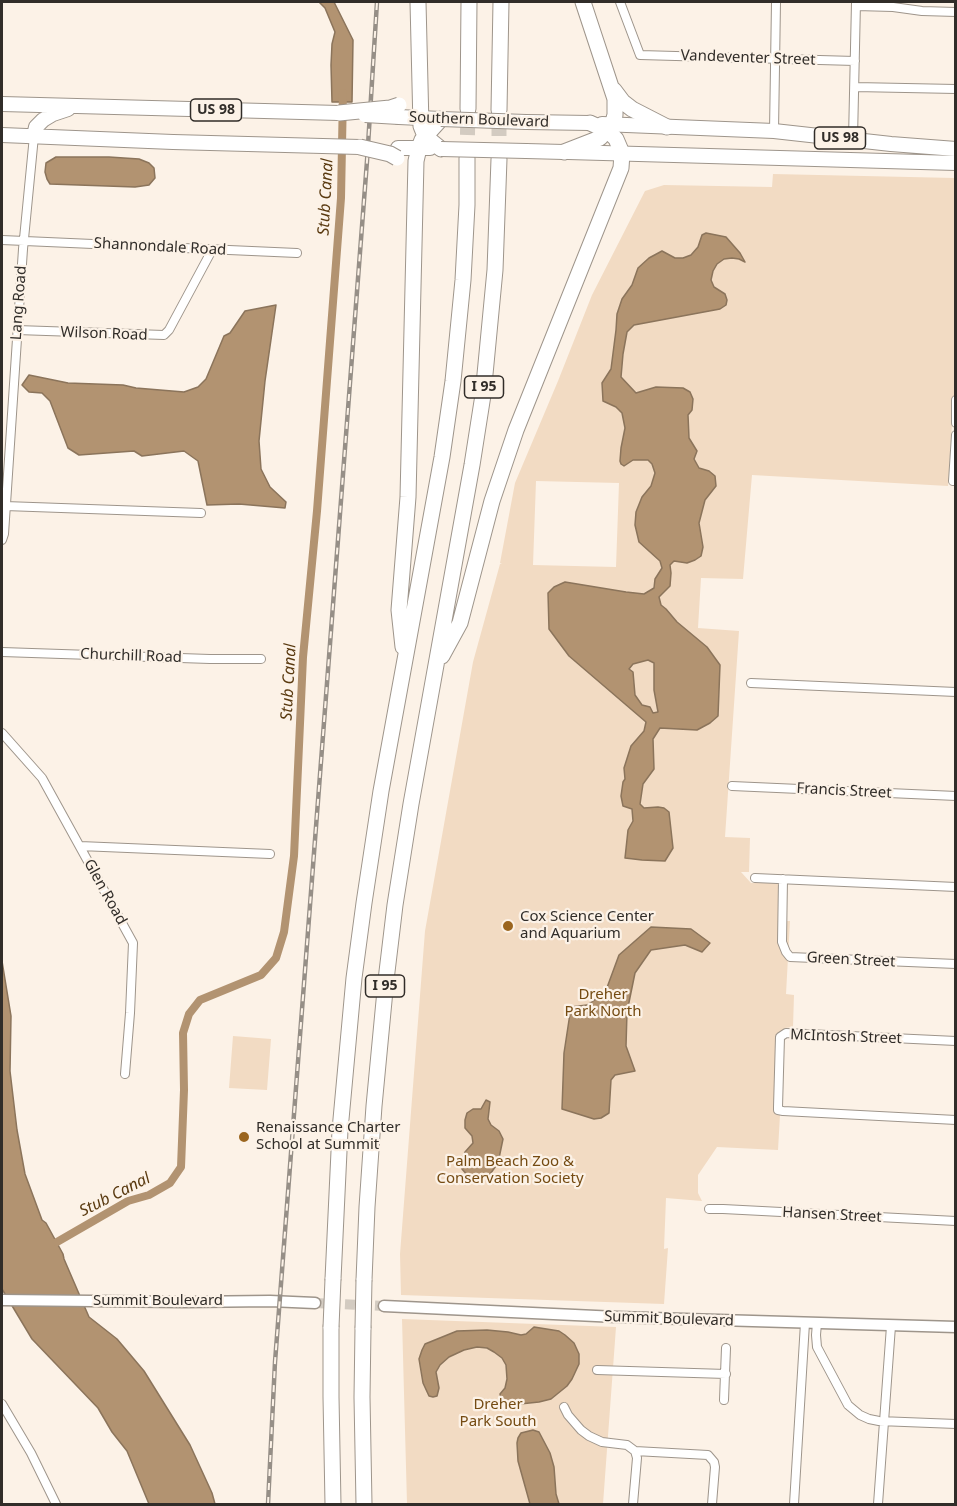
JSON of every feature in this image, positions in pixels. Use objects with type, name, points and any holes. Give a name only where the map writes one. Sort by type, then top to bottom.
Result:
[{"type":"highway","points":[[405,662],[399,610],[408,497],[416,161],[422,142],[418,2]]},
{"type":"highway","points":[[468,109],[469,2]]},
{"type":"highway","points":[[500,110],[501,2]]},
{"type":"highway","points":[[564,152],[600,138],[610,128],[616,107],[583,2]]},
{"type":"highway","points":[[339,113],[390,108],[399,111],[409,100],[420,80]]},
{"type":"highway","points":[[611,86],[623,102],[632,109],[668,127]]},
{"type":"highway","points":[[422,142],[441,119]]},
{"type":"highway","points":[[436,666],[460,623],[492,501],[510,446],[620,171],[622,153],[610,128],[590,123]]},
{"type":"highway","points":[[422,142],[441,148]]},
{"type":"highway","points":[[360,147],[390,154],[398,153],[407,170],[416,197]]},
{"type":"highway","name":"I 95","points":[[333,1504],[331,1398],[333,1279],[340,1139],[356,969],[379,800],[453,381],[463,280],[467,158]]},
{"type":"highway","name":"I 95","points":[[364,1504],[362,1396],[367,1207],[386,980],[409,812],[472,465],[486,370],[495,270],[499,159]]},
{"type":"main road","name":"US 98","points":[[2,104],[339,113]]},
{"type":"main road","points":[[33,136],[43,120],[53,114],[76,107]]},
{"type":"main road","name":"Southern Boulevard","points":[[399,111],[420,118],[590,123]]},
{"type":"main road","name":"US 98","points":[[610,128],[668,127],[774,131],[956,149]]},
{"type":"main road","name":"US 98","points":[[2,135],[360,147]]},
{"type":"main road","points":[[819,160],[837,155],[853,140]]},
{"type":"main road","name":"Southern Boulevard","points":[[398,153],[422,142]]},
{"type":"main road","points":[[853,160],[854,152],[860,147],[881,149],[891,144]]},
{"type":"main road","name":"Southern Boulevard","points":[[441,148],[819,160],[951,161]]},
{"type":"street","name":"Vandeventer Street","points":[[620,2],[640,55],[855,61]]},
{"type":"street","points":[[774,131],[776,2]]},
{"type":"street","points":[[936,2],[936,12]]},
{"type":"street","points":[[853,140],[856,4],[956,12]]},
{"type":"street","points":[[855,87],[956,89]]},
{"type":"street","name":"Lang Road","points":[[2,540],[33,136]]},
{"type":"street","name":"Shannondale Road","points":[[2,240],[297,253]]},
{"type":"street","name":"Wilson Road","points":[[17,330],[164,335],[169,330],[212,250]]},
{"type":"street","points":[[956,400],[956,423]]},
{"type":"street","points":[[954,481],[956,435]]},
{"type":"street","points":[[5,506],[201,513]]},
{"type":"street","name":"Churchill Road","points":[[2,652],[261,659]]},
{"type":"street","points":[[751,683],[956,692]]},
{"type":"street","name":"Glen Road","points":[[2,733],[42,778],[133,943],[130,1013],[124,1074]]},
{"type":"street","name":"Francis Street","points":[[732,786],[956,796]]},
{"type":"street","points":[[80,846],[270,854]]},
{"type":"street","points":[[755,878],[956,887]]},
{"type":"street","name":"Green Street","points":[[783,879],[783,942],[790,957],[956,964]]},
{"type":"street","name":"McIntosh Street","points":[[956,1041],[786,1033],[780,1037],[778,1107],[778,1110],[783,1112],[956,1120]]},
{"type":"street","name":"Hansen Street","points":[[709,1209],[956,1221]]},
{"type":"street","name":"Summit Boulevard","points":[[2,1300],[315,1303]]},
{"type":"street","name":"Summit Boulevard","points":[[384,1306],[610,1317],[956,1327]]},
{"type":"street","points":[[811,1323],[817,1347],[835,1382],[852,1409],[860,1415],[884,1421],[956,1424]]},
{"type":"street","points":[[794,1504],[803,1371],[811,1323]]},
{"type":"street","points":[[878,1504],[891,1326]]},
{"type":"street","points":[[803,1371],[808,1358],[817,1347]]},
{"type":"street","points":[[724,1400],[726,1348]]},
{"type":"street","points":[[808,1358],[817,1359],[835,1382]]},
{"type":"street","points":[[597,1370],[726,1374]]},
{"type":"street","points":[[2,1404],[32,1453],[56,1504]]},
{"type":"street","points":[[564,1407],[574,1424],[589,1436],[602,1442],[627,1445],[635,1451],[708,1455],[712,1458],[715,1467],[712,1504]]},
{"type":"street","points":[[633,1504],[637,1458],[635,1451]]},
{"type":"green space","name":"Dreher Park North","points":[[773,174],[955,178],[956,394],[954,395],[948,486],[752,475],[743,579],[701,578],[698,628],[739,631],[725,837],[750,838],[749,872],[741,872],[751,883],[786,883],[786,921],[790,921],[786,994],[794,995],[793,1027],[785,1028],[778,1150],[717,1147],[698,1175],[698,1193],[702,1201],[666,1198],[664,1249],[668,1248],[664,1304],[401,1295],[400,1254],[425,931],[473,662],[500,564],[502,564],[500,563],[515,483],[592,295],[645,191],[664,185],[772,187]],"holes":[[[536,481],[619,483],[616,567],[533,565]]]},
{"type":"green space","points":[[233,1036],[271,1039],[267,1090],[229,1088]]},
{"type":"green space","name":"Dreher Park South","points":[[402,1319],[616,1327],[603,1504],[407,1504]]},
{"type":"shaded area","points":[[319,2],[334,2],[353,40],[352,102],[332,102],[331,65],[335,32],[325,8]]},
{"type":"shaded area","points":[[56,157],[139,159],[154,168],[155,178],[149,185],[135,187],[50,184],[45,172],[46,163]]},
{"type":"shaded area","points":[[706,233],[726,237],[745,262],[732,258],[724,259],[713,271],[711,280],[714,287],[725,294],[726,305],[720,309],[634,325],[627,332],[623,354],[621,377],[636,393],[656,387],[683,388],[690,392],[693,399],[692,410],[688,415],[689,438],[697,451],[694,459],[699,468],[715,476],[716,486],[705,500],[699,523],[703,547],[701,556],[687,563],[674,561],[670,565],[670,586],[659,597],[661,605],[707,647],[720,665],[718,716],[697,730],[660,728],[653,739],[654,769],[643,784],[640,804],[644,808],[658,807],[669,812],[673,848],[665,861],[642,860],[625,858],[628,830],[633,821],[632,809],[623,806],[621,796],[625,779],[624,768],[631,746],[644,731],[646,722],[569,656],[549,629],[548,593],[565,582],[644,594],[654,588],[655,579],[662,568],[660,561],[639,542],[635,525],[636,512],[642,497],[651,486],[655,473],[648,460],[633,460],[624,466],[621,464],[625,428],[622,413],[616,407],[603,401],[602,383],[611,369],[617,314],[638,268],[649,258],[662,251],[675,258],[691,255],[698,247],[702,235]],"holes":[[[648,660],[654,663],[654,690],[658,712],[653,713],[650,707],[642,705],[635,695],[633,672],[629,669],[633,664]]]},
{"type":"shaded area","points":[[276,305],[259,441],[261,469],[270,487],[286,502],[285,508],[239,504],[207,505],[198,461],[184,451],[142,456],[134,451],[79,455],[68,448],[50,401],[42,393],[29,392],[22,385],[29,375],[68,383],[123,385],[184,392],[198,387],[206,379],[224,336],[230,333],[245,311]]},
{"type":"shaded area","points":[[651,927],[691,929],[710,943],[702,952],[685,945],[651,950],[635,973],[627,1012],[626,1046],[635,1071],[615,1075],[611,1080],[609,1113],[601,1118],[594,1119],[562,1109],[564,1053],[571,1007],[587,1005],[605,993],[619,955]]},
{"type":"shaded area","points":[[2,961],[11,1016],[10,1071],[17,1130],[25,1174],[42,1220],[46,1223],[63,1254],[89,1317],[117,1339],[144,1371],[190,1445],[215,1504],[149,1504],[127,1451],[112,1432],[98,1408],[32,1339],[2,1289]]},
{"type":"shaded area","points":[[486,1100],[490,1102],[488,1119],[503,1139],[498,1163],[488,1177],[477,1179],[468,1176],[462,1169],[465,1152],[473,1143],[472,1136],[465,1128],[465,1120],[467,1113],[473,1109],[481,1109]]},
{"type":"shaded area","points":[[534,1327],[559,1331],[574,1343],[579,1354],[579,1364],[572,1379],[551,1399],[520,1404],[504,1401],[500,1394],[505,1388],[507,1379],[506,1365],[502,1358],[494,1352],[487,1348],[477,1347],[449,1357],[440,1365],[436,1372],[439,1388],[437,1396],[429,1396],[423,1383],[419,1359],[425,1344],[457,1331],[487,1330],[521,1335]]},
{"type":"shaded area","points":[[533,1430],[539,1432],[550,1453],[559,1504],[530,1504],[518,1461],[517,1443],[521,1433]]},
{"type":"waterway","name":"Stub Canal","points":[[57,1242],[128,1201],[149,1195],[170,1183],[181,1167],[184,1090],[183,1033],[189,1014],[200,1000],[261,975],[276,958],[284,932],[294,856],[303,657],[317,511],[341,198],[343,93]]},
{"type":"tunnel","points":[[467,158],[468,109]]},
{"type":"tunnel","points":[[499,110],[499,159]]},
{"type":"tunnel","points":[[315,1303],[384,1306]]},
{"type":"railway","points":[[268,1504],[275,1362],[367,161],[377,2]]},
{"type":"place","name":"Cox Science Center and Aquarium","points":[[508,926]]},
{"type":"place","name":"Renaissance Charter School at Summit","points":[[244,1137]]},
{"type":"park label","name":"Palm Beach Zoo & Conservation Society","points":[[510,1170]]}]
